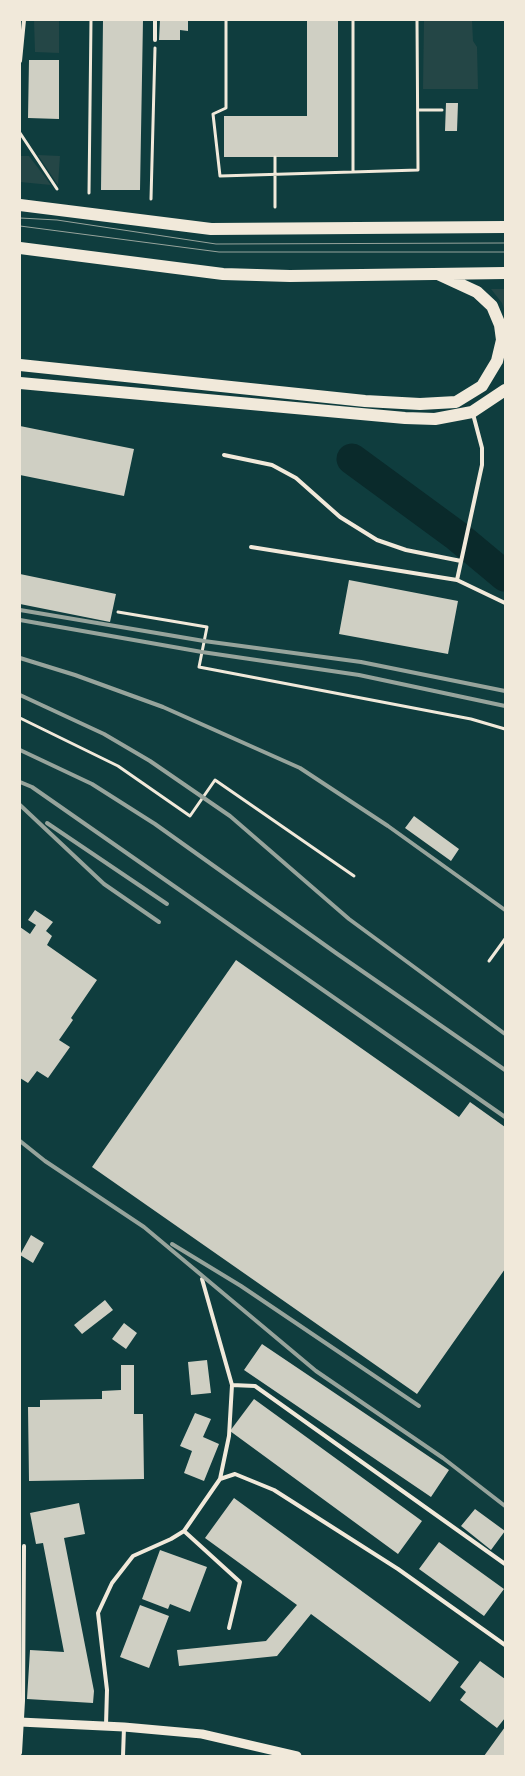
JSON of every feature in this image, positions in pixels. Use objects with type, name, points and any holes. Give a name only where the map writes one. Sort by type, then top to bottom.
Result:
[{"type":"main road","points":[[20,205],[211,229],[505,227]]},
{"type":"main road","points":[[20,248],[223,274],[505,273]]},
{"type":"main road","points":[[20,365],[364,401],[420,404],[456,402],[482,386],[497,361],[502,340],[500,325],[492,306],[477,292],[438,274]]},
{"type":"main road","points":[[20,383],[405,418],[435,419],[472,412],[505,390]]},
{"type":"street","points":[[21,1722],[124,1727],[202,1734],[298,1756]]},
{"type":"lane","points":[[20,61],[24,20]]},
{"type":"lane","points":[[155,20],[155,40]]},
{"type":"lane","points":[[457,580],[482,465],[482,448],[472,412]]},
{"type":"lane","points":[[224,455],[272,465],[296,478],[340,517],[377,540],[406,550],[461,562]]},
{"type":"lane","points":[[251,547],[457,580],[505,603]]},
{"type":"lane","points":[[106,1726],[107,1690],[98,1613],[112,1582],[133,1556],[184,1531],[220,1479],[229,1436],[232,1385],[202,1280]]},
{"type":"lane","points":[[232,1385],[256,1386],[505,1564]]},
{"type":"lane","points":[[220,1479],[235,1474],[274,1490],[398,1569],[505,1645]]},
{"type":"lane","points":[[184,1531],[240,1582],[229,1628]]},
{"type":"lane","points":[[20,1753],[24,1546]]},
{"type":"lane","points":[[123,1756],[124,1727]]},
{"type":"path","points":[[89,193],[91,20]]},
{"type":"path","points":[[226,20],[226,108],[213,114],[220,176],[418,170],[417,20]]},
{"type":"path","points":[[353,20],[353,172]]},
{"type":"path","points":[[151,199],[155,40]]},
{"type":"path","points":[[418,110],[442,110]]},
{"type":"path","points":[[20,133],[57,189]]},
{"type":"path","points":[[274,157],[275,207]]},
{"type":"path","points":[[118,612],[207,627],[200,667],[471,719],[505,729]]},
{"type":"path","points":[[20,718],[118,766],[190,816],[216,780],[354,876]]},
{"type":"path","points":[[489,961],[505,938]]},
{"type":"shaded area","points":[[34,20],[59,20],[59,53],[35,52]]},
{"type":"shaded area","points":[[424,20],[472,20],[473,41],[477,47],[478,89],[423,89]]},
{"type":"shaded area","points":[[38,155],[60,156],[58,185]]},
{"type":"shaded area","points":[[20,156],[29,156],[51,185],[20,182]]},
{"type":"shaded area","points":[[491,289],[505,289],[505,312],[502,303]]},
{"type":"building","points":[[103,20],[143,20],[140,190],[101,190]]},
{"type":"building","points":[[160,20],[188,20],[188,31],[180,30],[180,40],[159,40]]},
{"type":"building","points":[[307,20],[338,20],[338,157],[224,157],[224,116],[307,116]]},
{"type":"building","points":[[29,60],[59,60],[59,119],[28,118]]},
{"type":"building","points":[[446,103],[458,103],[457,131],[445,131]]},
{"type":"building","points":[[20,426],[134,449],[124,496],[20,475]]},
{"type":"building","points":[[20,574],[116,594],[110,622],[20,604]]},
{"type":"building","points":[[349,580],[458,601],[448,654],[339,634]]},
{"type":"building","points":[[414,816],[459,849],[451,861],[405,828]]},
{"type":"building","points":[[35,910],[53,922],[46,931],[52,936],[47,945],[97,980],[71,1018],[73,1020],[59,1040],[70,1047],[48,1078],[37,1071],[28,1083],[20,1078],[20,927],[30,934],[36,925],[28,920]]},
{"type":"building","points":[[236,960],[459,1117],[470,1102],[505,1127],[505,1269],[417,1394],[92,1167]]},
{"type":"building","points":[[31,1235],[44,1243],[33,1263],[20,1255]]},
{"type":"building","points":[[105,1300],[113,1310],[82,1334],[74,1325]]},
{"type":"building","points":[[124,1323],[137,1333],[126,1349],[112,1339]]},
{"type":"building","points":[[262,1344],[449,1470],[431,1497],[244,1370]]},
{"type":"building","points":[[207,1360],[211,1393],[191,1395],[188,1362]]},
{"type":"building","points":[[121,1365],[134,1365],[134,1414],[143,1414],[144,1479],[29,1481],[28,1407],[40,1407],[40,1400],[102,1399],[102,1391],[121,1390]]},
{"type":"building","points":[[254,1399],[422,1521],[398,1554],[230,1431]]},
{"type":"building","points":[[195,1413],[211,1419],[203,1437],[219,1444],[204,1481],[184,1473],[192,1451],[180,1446]]},
{"type":"building","points":[[234,1498],[459,1662],[430,1702],[311,1614],[277,1656],[179,1666],[177,1650],[266,1641],[297,1605],[205,1538]]},
{"type":"building","points":[[79,1503],[85,1534],[64,1538],[94,1691],[93,1703],[27,1699],[30,1650],[64,1652],[43,1543],[36,1544],[30,1513]]},
{"type":"building","points":[[475,1509],[505,1531],[491,1550],[461,1526]]},
{"type":"building","points":[[439,1542],[504,1589],[484,1616],[419,1569]]},
{"type":"building","points":[[160,1550],[207,1567],[190,1612],[170,1604],[168,1609],[142,1599]]},
{"type":"building","points":[[140,1605],[169,1616],[149,1668],[120,1657]]},
{"type":"building","points":[[480,1661],[505,1679],[505,1718],[497,1728],[460,1700],[466,1692],[460,1687]]},
{"type":"building","points":[[505,1727],[505,1756],[484,1756]]},
{"type":"waterway","points":[[352,459],[457,536],[505,576]]},
{"type":"tram line","points":[[20,218],[57,220],[216,244],[505,243]]},
{"type":"tram line","points":[[20,226],[219,252],[505,252]]},
{"type":"railway","points":[[20,610],[204,641],[361,662],[505,691]]},
{"type":"railway","points":[[20,620],[202,652],[359,675],[505,706]]},
{"type":"railway","points":[[20,658],[75,675],[163,707],[300,768],[388,826],[505,910]]},
{"type":"railway","points":[[20,695],[104,734],[150,761],[230,816],[349,919],[505,1034]]},
{"type":"railway","points":[[20,750],[92,784],[155,824],[505,1070]]},
{"type":"railway","points":[[20,782],[32,787],[505,1117]]},
{"type":"railway","points":[[20,805],[104,884],[159,922]]},
{"type":"railway","points":[[47,823],[167,904]]},
{"type":"railway","points":[[20,1141],[45,1161],[144,1227],[316,1371],[443,1458],[505,1506]]},
{"type":"railway","points":[[172,1244],[241,1286],[419,1406]]}]
